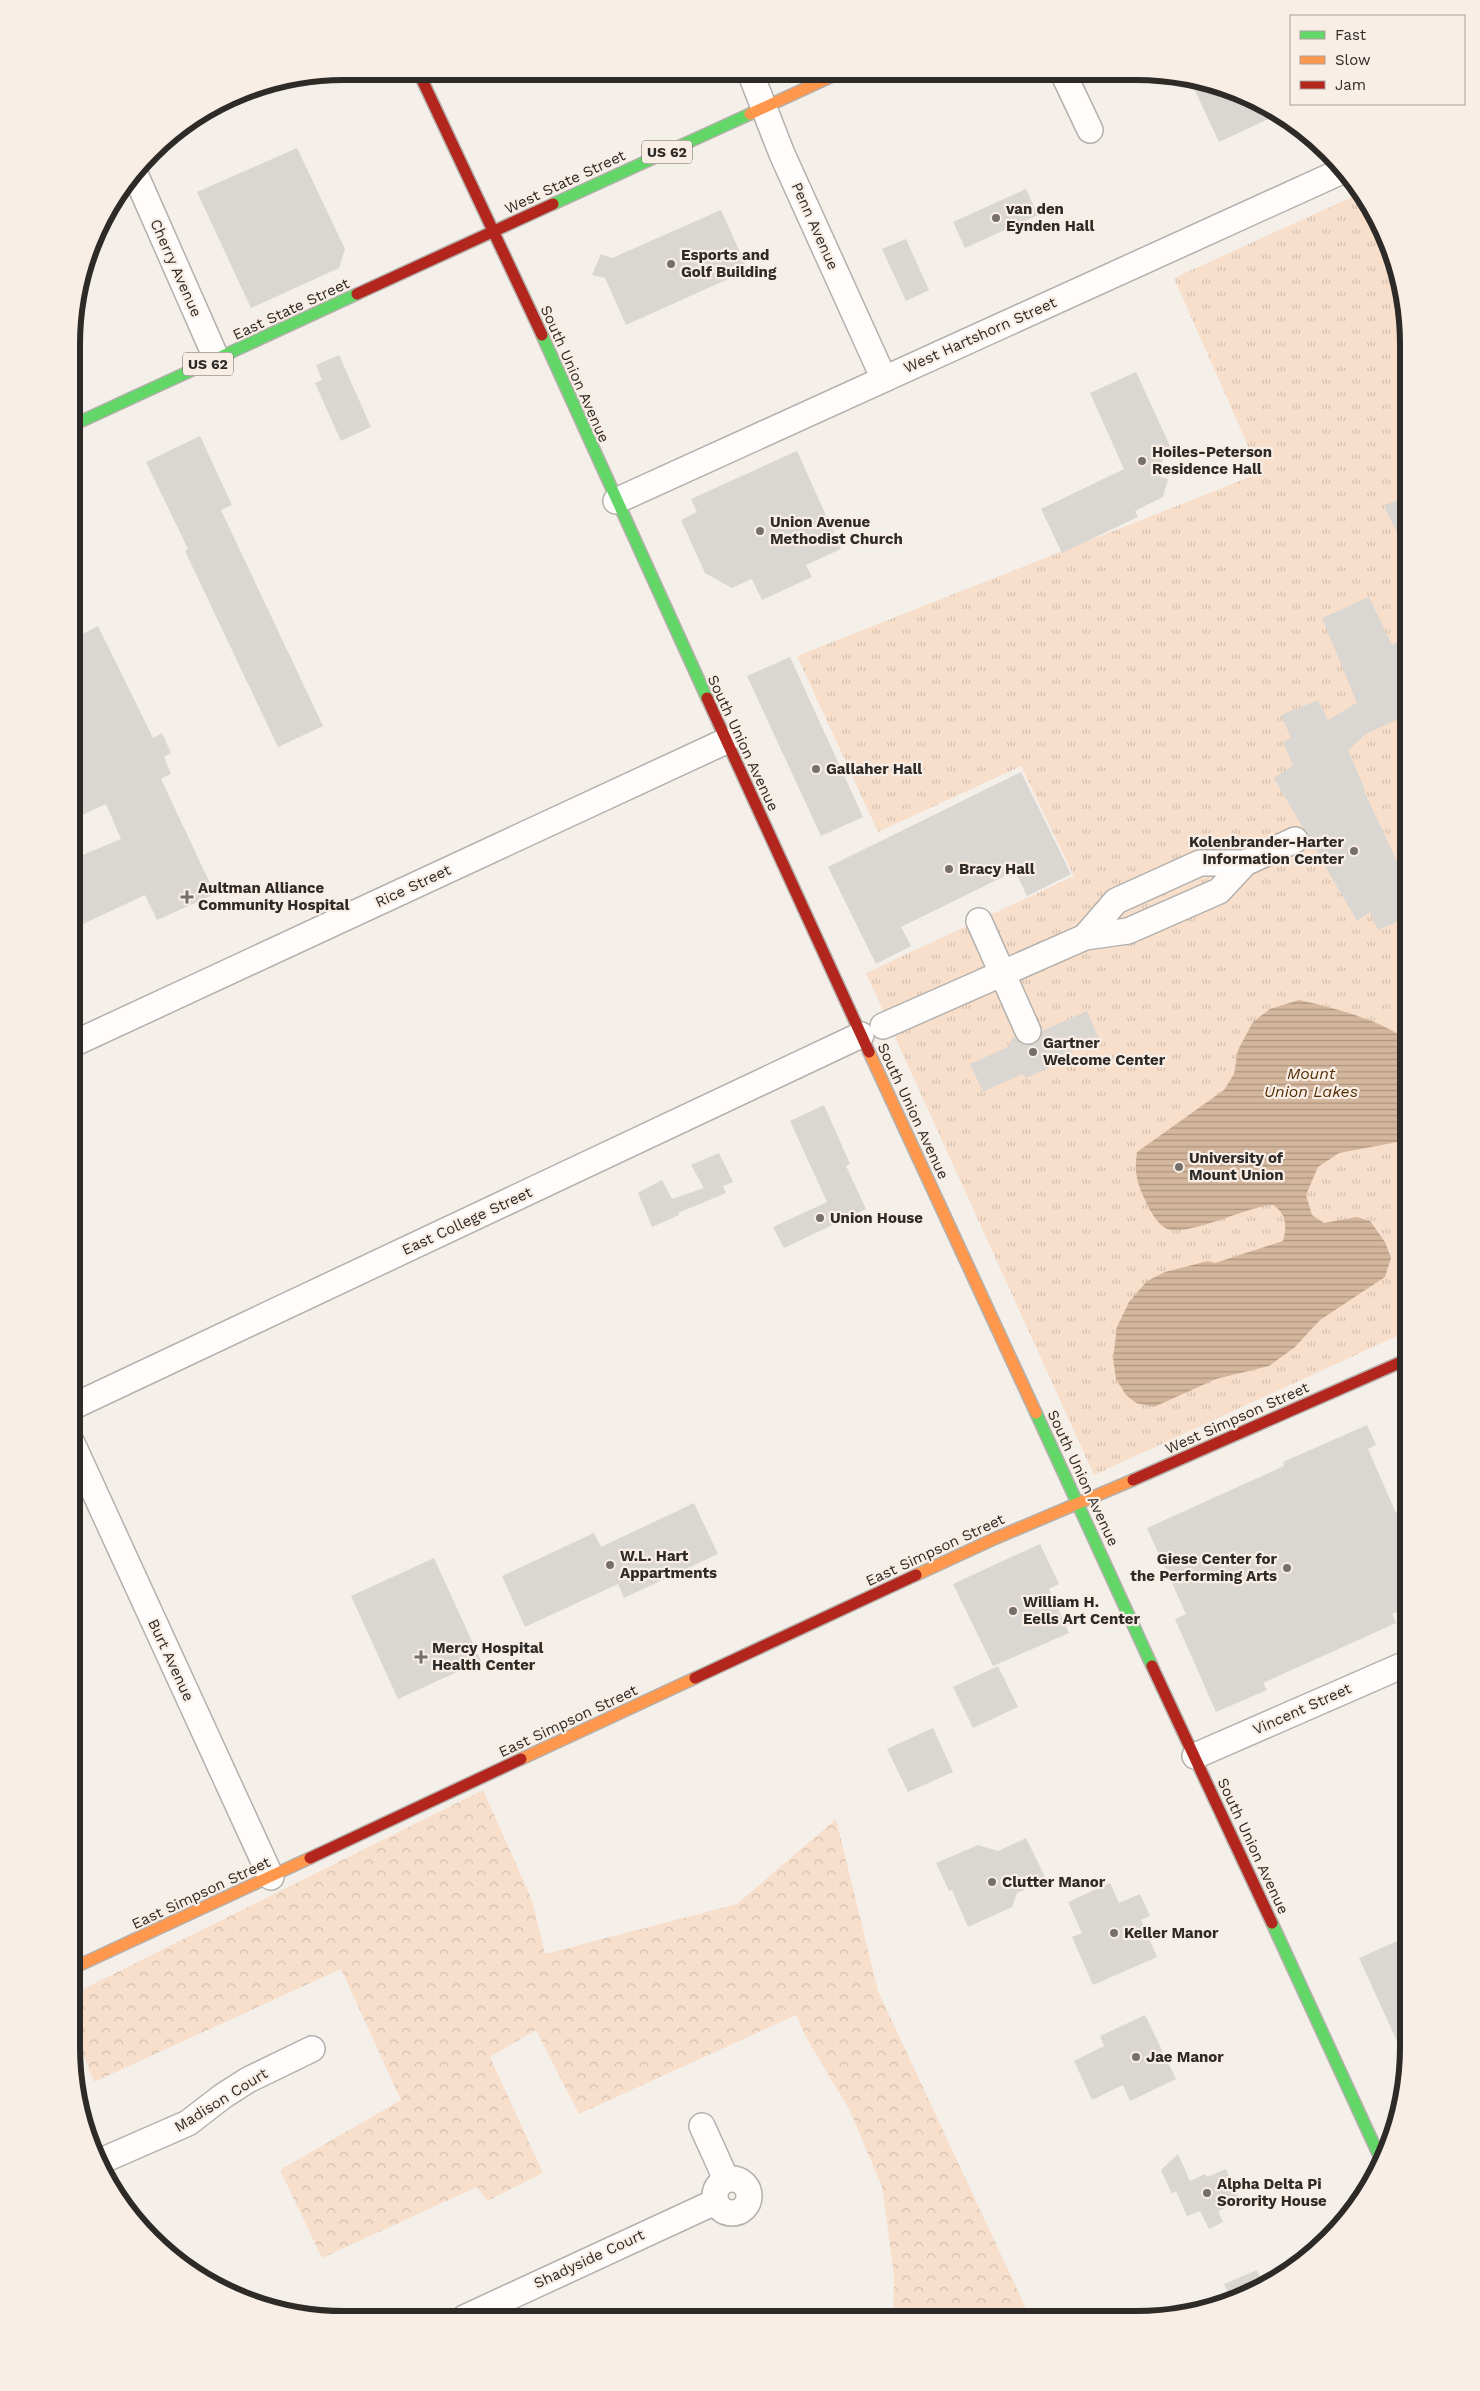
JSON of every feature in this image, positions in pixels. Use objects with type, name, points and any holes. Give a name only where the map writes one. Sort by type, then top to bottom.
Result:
[{"type":"main road","name":"South Union Avenue","points":[[422,80],[494,230],[726,741],[872,1031],[1078,1503],[1378,2153]]},
{"type":"main road","name":"West State Street","points":[[494,230],[823,80]]},
{"type":"main road","name":"East State Street","points":[[80,422],[494,230]]},
{"type":"main road","name":"West Simpson Street","points":[[1078,1503],[1400,1363]]},
{"type":"main road","name":"East Simpson Street","points":[[80,1965],[706,1672],[1078,1503]]},
{"type":"street","name":"Penn Avenue","points":[[753,80],[782,154],[884,379]]},
{"type":"street","points":[[1067,80],[1090,130]]},
{"type":"street","name":"West Hartshorn Street","points":[[616,501],[1337,173]]},
{"type":"street","name":"Cherry Avenue","points":[[138,180],[217,360]]},
{"type":"street","name":"Rice Street","points":[[80,1041],[726,741]]},
{"type":"street","points":[[1084,937],[1128,931],[1219,891],[1245,863],[1295,840]]},
{"type":"street","points":[[1084,937],[1116,902],[1200,863],[1245,863]]},
{"type":"street","points":[[979,921],[1028,1031]]},
{"type":"street","name":"East College Street","points":[[80,1403],[872,1031],[1084,937]]},
{"type":"street","name":"Burt Avenue","points":[[80,1460],[271,1877]]},
{"type":"street","name":"Vincent Street","points":[[1195,1756],[1400,1666]]},
{"type":"street","name":"Madison Court","points":[[105,2160],[188,2123],[223,2096],[248,2080],[312,2050]]},
{"type":"street","points":[[702,2126],[726,2179]]},
{"type":"street","points":[[734,2178],[743,2182],[748,2190],[748,2205],[730,2214],[723,2211],[715,2202],[714,2194],[719,2184],[726,2179],[734,2178]]},
{"type":"street","name":"Shadyside Court","points":[[479,2311],[715,2202]]},
{"type":"green space","points":[[1355,196],[1380,243],[1395,292],[1400,344],[1400,1335],[1094,1475],[866,973],[1074,876],[1021,766],[878,832],[797,656],[1260,473],[1174,278]]},
{"type":"green space","points":[[483,1790],[532,1900],[545,1954],[737,1904],[836,1819],[878,1991],[1027,2311],[893,2311],[894,2275],[882,2187],[850,2111],[806,2037],[796,2015],[579,2114],[536,2030],[490,2057],[543,2173],[487,2201],[477,2187],[322,2258],[280,2170],[401,2100],[341,1969],[94,2082],[80,2046],[80,1991]]},
{"type":"water","name":"Mount Union Lakes","points":[[1299,1000],[1372,1021],[1400,1035],[1400,1142],[1339,1153],[1318,1167],[1306,1195],[1312,1215],[1324,1223],[1357,1217],[1370,1221],[1385,1242],[1391,1258],[1385,1277],[1320,1320],[1295,1347],[1269,1366],[1216,1379],[1154,1407],[1136,1403],[1126,1395],[1116,1379],[1113,1358],[1117,1327],[1129,1302],[1147,1281],[1165,1272],[1208,1261],[1215,1263],[1283,1241],[1285,1221],[1281,1212],[1273,1205],[1187,1229],[1174,1230],[1165,1228],[1148,1207],[1136,1173],[1137,1152],[1224,1090],[1234,1074],[1238,1050],[1253,1022],[1270,1009]]},
{"type":"building","points":[[1193,86],[1237,100],[1272,117],[1219,142]]},
{"type":"building","points":[[297,148],[345,249],[339,268],[251,308],[197,192]]},
{"type":"building","name":"van den Eynden Hall","points":[[1026,189],[1038,215],[965,248],[953,222]]},
{"type":"building","name":"Esports and Golf Building","points":[[721,210],[748,270],[626,325],[605,278],[592,275],[601,254],[612,258]]},
{"type":"building","points":[[906,239],[929,290],[906,301],[882,249]]},
{"type":"building","points":[[339,355],[371,427],[341,441],[315,383],[322,380],[316,365]]},
{"type":"building","name":"Hoiles-Peterson Residence Hall","points":[[1136,372],[1170,446],[1163,458],[1159,476],[1168,479],[1163,497],[1135,511],[1138,517],[1062,553],[1041,509],[1124,469],[1090,393]]},
{"type":"building","points":[[200,436],[232,505],[221,510],[323,726],[278,747],[185,551],[188,549],[146,462]]},
{"type":"building","name":"Union Avenue Methodist Church","points":[[797,451],[841,549],[806,565],[812,577],[762,600],[752,579],[732,588],[705,573],[681,520],[697,512],[691,499]]},
{"type":"building","points":[[1400,498],[1400,538],[1384,506]]},
{"type":"building","name":"Kolenbrander-Harter Information Center","points":[[1369,597],[1392,645],[1400,641],[1400,718],[1366,734],[1348,750],[1364,791],[1400,868],[1400,921],[1378,930],[1370,912],[1357,921],[1274,778],[1293,765],[1283,742],[1291,738],[1281,715],[1318,700],[1328,720],[1357,703],[1322,618]]},
{"type":"building","points":[[98,626],[153,738],[162,733],[171,753],[164,757],[171,774],[161,779],[215,894],[157,920],[145,895],[81,925],[80,923],[80,856],[121,839],[106,804],[80,816],[80,635]]},
{"type":"building","name":"Gallaher Hall","points":[[790,657],[863,817],[821,836],[747,676]]},
{"type":"building","name":"Bracy Hall","points":[[1021,772],[1071,874],[1027,896],[1015,871],[901,927],[911,946],[876,964],[828,867]]},
{"type":"building","name":"Gartner Welcome Center","points":[[1087,1011],[1099,1039],[1056,1058],[1054,1065],[1027,1078],[1022,1074],[983,1092],[970,1064],[1010,1046],[1011,1039],[1015,1037],[1020,1043],[1026,1045],[1033,1044],[1040,1039],[1042,1031]]},
{"type":"building","points":[[824,1105],[850,1164],[846,1166],[866,1209],[784,1248],[773,1227],[827,1202],[790,1121]]},
{"type":"building","points":[[719,1153],[733,1182],[723,1186],[726,1193],[678,1213],[679,1215],[652,1227],[638,1193],[662,1180],[672,1199],[704,1188],[691,1165]]},
{"type":"building","name":"Giese Center for the Performing Arts","points":[[1367,1425],[1376,1445],[1368,1449],[1396,1513],[1400,1511],[1400,1610],[1392,1614],[1396,1623],[1263,1683],[1267,1690],[1216,1712],[1175,1619],[1186,1614],[1147,1528],[1284,1466],[1283,1462]]},
{"type":"building","name":"W.L. Hart Appartments","points":[[694,1503],[718,1554],[624,1598],[618,1584],[525,1627],[502,1576],[594,1533],[601,1547]]},
{"type":"building","name":"William H. Eells Art Center","points":[[1040,1544],[1059,1584],[1049,1589],[1069,1633],[993,1666],[953,1584]]},
{"type":"building","points":[[434,1558],[481,1661],[398,1699],[351,1596]]},
{"type":"building","points":[[998,1666],[1018,1707],[973,1728],[953,1687]]},
{"type":"building","points":[[933,1728],[953,1772],[908,1792],[887,1749]]},
{"type":"building","name":"Clutter Manor","points":[[1026,1838],[1046,1879],[1017,1893],[1012,1907],[968,1927],[952,1890],[949,1891],[936,1863],[978,1845],[998,1851]]},
{"type":"building","name":"Keller Manor","points":[[1110,1883],[1119,1903],[1140,1894],[1150,1916],[1141,1920],[1157,1957],[1093,1985],[1072,1937],[1082,1933],[1068,1902]]},
{"type":"building","points":[[1400,1940],[1400,2047],[1359,1958]]},
{"type":"building","name":"Jae Manor","points":[[1145,2015],[1176,2079],[1130,2101],[1123,2085],[1092,2100],[1074,2061],[1104,2046],[1100,2036]]},
{"type":"building","name":"Alpha Delta Pi Sorority House","points":[[1178,2154],[1190,2181],[1205,2174],[1207,2177],[1226,2169],[1241,2202],[1218,2211],[1223,2222],[1209,2229],[1200,2211],[1187,2216],[1176,2191],[1172,2194],[1161,2170]]},
{"type":"building","points":[[1257,2270],[1261,2280],[1229,2294],[1224,2284]]},
{"type":"traffic: fast","points":[[553,204],[750,114]]},
{"type":"traffic: fast","points":[[80,422],[357,294]]},
{"type":"traffic: fast","points":[[542,335],[707,698]]},
{"type":"traffic: fast","points":[[1036,1413],[1152,1666]]},
{"type":"traffic: fast","points":[[1272,1923],[1378,2153]]},
{"type":"traffic: slow","points":[[750,114],[824,80]]},
{"type":"traffic: slow","points":[[869,1052],[1036,1413]]},
{"type":"traffic: slow","points":[[916,1575],[996,1538],[1133,1480]]},
{"type":"traffic: slow","points":[[521,1759],[695,1678]]},
{"type":"traffic: slow","points":[[80,1965],[310,1858]]},
{"type":"traffic: jam","points":[[422,80],[542,335]]},
{"type":"traffic: jam","points":[[357,294],[553,204]]},
{"type":"traffic: jam","points":[[707,698],[869,1052]]},
{"type":"traffic: jam","points":[[1133,1480],[1400,1363]]},
{"type":"traffic: jam","points":[[695,1678],[916,1575]]},
{"type":"traffic: jam","points":[[1152,1666],[1272,1923]]},
{"type":"traffic: jam","points":[[310,1858],[521,1759]]},
{"type":"place","name":"van den Eynden Hall","points":[[996,218]]},
{"type":"place","name":"Esports and Golf Building","points":[[671,264]]},
{"type":"place","name":"Hoiles-Peterson Residence Hall","points":[[1142,461]]},
{"type":"place","name":"Union Avenue Methodist Church","points":[[760,531]]},
{"type":"place","name":"Gallaher Hall","points":[[816,769]]},
{"type":"place","name":"Kolenbrander-Harter Information Center","points":[[1354,851]]},
{"type":"place","name":"Bracy Hall","points":[[949,869]]},
{"type":"place","name":"Aultman Alliance Community Hospital","points":[[187,897]]},
{"type":"place","name":"Gartner Welcome Center","points":[[1033,1052]]},
{"type":"place","name":"University of Mount Union","points":[[1179,1167]]},
{"type":"place","name":"Union House","points":[[820,1218]]},
{"type":"place","name":"W.L. Hart Appartments","points":[[610,1565]]},
{"type":"place","name":"Giese Center for the Performing Arts","points":[[1287,1568]]},
{"type":"place","name":"William H. Eells Art Center","points":[[1013,1611]]},
{"type":"place","name":"Mercy Hospital Health Center","points":[[421,1657]]},
{"type":"place","name":"Clutter Manor","points":[[992,1882]]},
{"type":"place","name":"Keller Manor","points":[[1114,1933]]},
{"type":"place","name":"Jae Manor","points":[[1136,2057]]},
{"type":"place","name":"Alpha Delta Pi Sorority House","points":[[1207,2193]]}]
